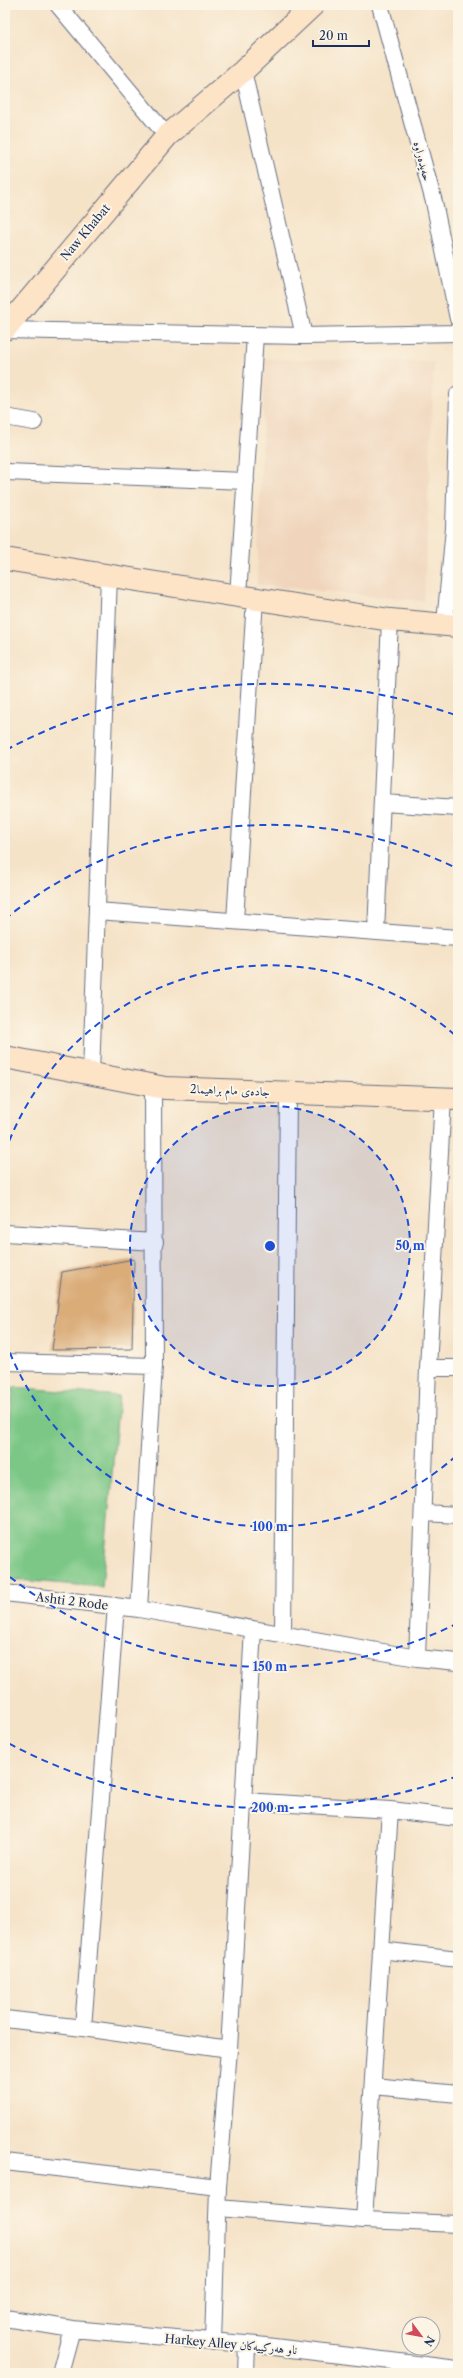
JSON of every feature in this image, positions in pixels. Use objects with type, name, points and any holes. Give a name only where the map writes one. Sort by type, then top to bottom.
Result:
[{"type":"street","points":[[58,5],[167,136]]},
{"type":"street","name":"Naw Khabat","points":[[6,325],[167,136],[243,72],[313,5]]},
{"type":"street","name":"حەیدەراوە","points":[[380,5],[434,202],[458,319]]},
{"type":"street","points":[[243,72],[304,336]]},
{"type":"street","points":[[6,325],[304,336],[458,333]]},
{"type":"street","points":[[235,922],[247,597],[246,481],[255,335]]},
{"type":"street","points":[[5,559],[390,620],[452,625],[458,394]]},
{"type":"street","points":[[5,417],[34,422]]},
{"type":"street","points":[[5,472],[246,481]]},
{"type":"street","points":[[91,1074],[109,576]]},
{"type":"street","points":[[376,932],[383,803],[390,620]]},
{"type":"street","points":[[383,803],[458,808]]},
{"type":"street","points":[[97,911],[458,938]]},
{"type":"street","name":"جادەی مام براهیما2","points":[[5,1057],[165,1088],[450,1099]]},
{"type":"street","points":[[139,1609],[154,1366],[155,1242],[153,1085]]},
{"type":"street","points":[[283,1634],[288,1093]]},
{"type":"street","points":[[417,1658],[424,1513],[428,1368],[450,1099]]},
{"type":"street","points":[[5,1233],[155,1242]]},
{"type":"street","points":[[5,1362],[154,1366]]},
{"type":"street","points":[[428,1368],[458,1368]]},
{"type":"street","points":[[424,1513],[458,1515]]},
{"type":"street","name":"Ashti 2 Rode","points":[[5,1593],[139,1609],[417,1658],[458,1662]]},
{"type":"street","points":[[83,2028],[116,1606]]},
{"type":"street","points":[[213,2342],[218,2187],[229,2049],[253,1629]]},
{"type":"street","points":[[243,1801],[390,1810],[458,1818]]},
{"type":"street","points":[[364,2220],[390,1810]]},
{"type":"street","points":[[380,1950],[458,1959]]},
{"type":"street","points":[[5,2019],[83,2028],[229,2049]]},
{"type":"street","points":[[373,2086],[458,2094]]},
{"type":"street","points":[[5,2162],[218,2187]]},
{"type":"street","points":[[218,2208],[364,2220],[458,2224]]},
{"type":"street","name":"Harkey Alley ناو هەركييەكان","points":[[5,2318],[72,2329],[247,2344],[458,2369]]},
{"type":"street","points":[[60,2373],[72,2329]]},
{"type":"street","points":[[246,2373],[247,2344]]},
{"type":"shaded area","points":[[265,359],[434,362],[424,601],[257,585]]},
{"type":"green space","points":[[13,1387],[119,1396],[102,1587],[5,1579],[5,1483]]},
{"type":"building","points":[[134,1259],[132,1349],[52,1350],[62,1272]]}]
